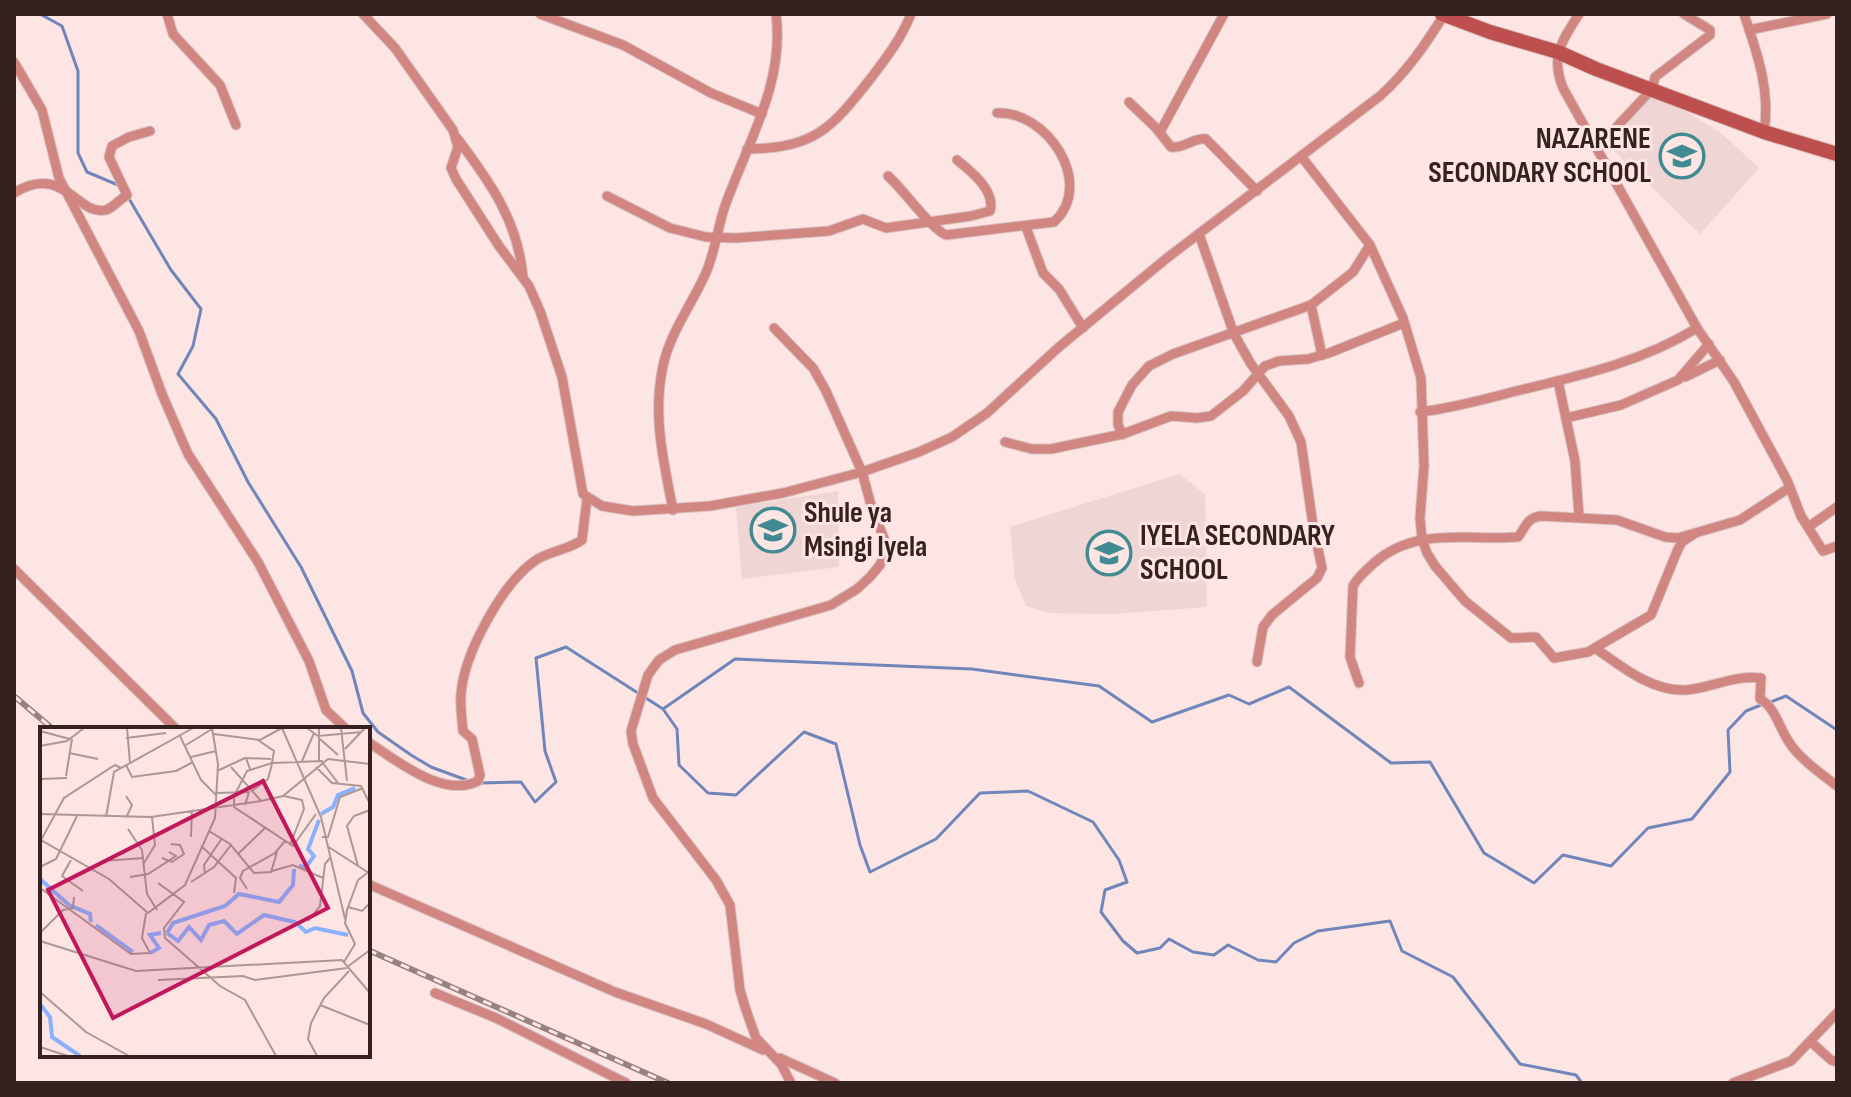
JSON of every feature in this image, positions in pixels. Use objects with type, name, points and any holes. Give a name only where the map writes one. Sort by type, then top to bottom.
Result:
[{"type":"street","points":[[167,14],[173,34],[220,85],[236,125]]},
{"type":"street","points":[[363,14],[395,48],[509,216],[518,239],[523,279]]},
{"type":"street","points":[[540,14],[623,45],[683,79],[762,114]]},
{"type":"street","points":[[673,510],[657,424],[662,371],[679,322],[706,275],[715,237],[762,114],[775,66],[778,39],[776,14]]},
{"type":"street","points":[[747,149],[793,145],[812,137],[838,119],[887,59],[911,14]]},
{"type":"street","points":[[1160,132],[1224,14]]},
{"type":"street","points":[[587,499],[602,506],[633,511],[673,510],[783,493],[862,472],[919,452],[970,426],[1083,328],[1199,234],[1393,84],[1424,47],[1443,14],[1558,52],[1764,132],[1837,154]]},
{"type":"street","points":[[1579,14],[1558,52],[1558,75],[1697,328],[1720,360],[1777,461],[1808,527],[1825,552],[1837,546]]},
{"type":"street","points":[[1597,148],[1652,89],[1655,77],[1711,32],[1684,14]]},
{"type":"street","points":[[1744,14],[1764,86],[1767,114],[1764,132]]},
{"type":"street","points":[[1749,30],[1827,14]]},
{"type":"street","points":[[14,62],[42,110],[59,178],[139,331],[188,454],[258,562],[309,661],[326,710],[344,727]]},
{"type":"street","points":[[1129,102],[1175,148],[1206,139],[1257,191]]},
{"type":"street","points":[[888,176],[937,230],[946,235],[1050,224],[1058,219],[1067,199],[1068,174],[1064,159],[1050,137],[1016,114],[997,113]]},
{"type":"street","points":[[14,193],[34,184],[47,183],[97,209],[107,209],[127,195],[109,157],[112,146],[150,131]]},
{"type":"street","points":[[370,743],[412,771],[442,783],[466,785],[478,781],[480,775],[472,739],[463,731],[461,694],[474,649],[493,611],[523,572],[538,559],[582,540],[587,499],[580,484],[562,377],[540,311],[523,279],[451,168],[458,147],[455,135]]},
{"type":"street","points":[[1301,156],[1370,245],[1404,323],[1421,378],[1420,412],[1424,444],[1420,518],[1422,539],[1435,566],[1478,613],[1511,638],[1535,636],[1554,658],[1581,654],[1651,615],[1678,549],[1694,534]]},
{"type":"street","points":[[607,196],[682,233],[715,237],[771,237],[829,231],[863,219],[886,228],[980,214],[992,208],[980,181],[957,160]]},
{"type":"street","points":[[1026,227],[1043,273],[1064,296],[1083,328]]},
{"type":"street","points":[[1199,234],[1234,334],[1257,373],[1282,404],[1301,442],[1322,568],[1313,581],[1272,615],[1263,627],[1257,662]]},
{"type":"street","points":[[1123,434],[1117,422],[1120,405],[1149,366],[1173,354],[1311,305],[1353,272],[1370,245]]},
{"type":"street","points":[[1311,305],[1322,355]]},
{"type":"street","points":[[1005,442],[1032,449],[1051,449],[1123,434],[1171,416],[1211,416],[1243,391],[1265,366],[1322,355],[1404,323]]},
{"type":"street","points":[[774,328],[818,376],[862,472],[885,541],[880,565],[857,589],[831,605],[675,650],[659,660],[642,688],[631,731],[643,776],[653,798],[716,880],[730,905],[740,990],[756,1038],[785,1070],[791,1083]]},
{"type":"street","points":[[1420,412],[1470,405],[1615,366],[1697,328]]},
{"type":"street","points":[[1678,380],[1709,344]]},
{"type":"street","points":[[1566,418],[1621,405],[1720,360]]},
{"type":"street","points":[[1558,381],[1575,461],[1579,516]]},
{"type":"street","points":[[1359,683],[1350,657],[1353,586],[1383,555],[1399,545],[1422,539],[1469,536],[1515,538],[1520,536],[1531,518],[1579,516],[1631,523],[1672,538],[1740,520],[1789,488]]},
{"type":"street","points":[[1808,527],[1837,507]]},
{"type":"street","points":[[14,569],[174,727]]},
{"type":"street","points":[[1595,648],[1646,682],[1682,690],[1726,680],[1761,678],[1760,699],[1772,708],[1776,722],[1790,745],[1811,767],[1837,786]]},
{"type":"street","points":[[370,885],[615,992],[706,1024],[835,1083]]},
{"type":"street","points":[[435,993],[496,1018],[626,1083]]},
{"type":"street","points":[[1733,1083],[1791,1061],[1837,1013]]},
{"type":"street","points":[[1811,1042],[1837,1062]]},
{"type":"shaded area","name":"NAZARENE SECONDARY SCHOOL","points":[[1655,93],[1720,132],[1759,168],[1700,234],[1606,143]]},
{"type":"shaded area","name":"IYELA SECONDARY SCHOOL","points":[[1179,474],[1205,494],[1207,607],[1112,614],[1049,613],[1026,606],[1015,579],[1010,527]]},
{"type":"shaded area","points":[[838,491],[839,567],[742,579],[736,507]]},
{"type":"waterway","points":[[40,14],[62,26],[78,71],[78,153],[87,172],[118,185]]},
{"type":"waterway","points":[[128,197],[171,270],[201,309],[193,346],[178,374],[216,419],[248,482],[301,567],[352,671],[363,713],[378,732],[411,755],[431,767],[469,781]]},
{"type":"waterway","points":[[480,783],[521,782],[535,802],[556,782],[545,751],[536,658],[566,647],[663,709],[677,729],[679,765],[708,793],[736,795],[804,732],[836,744],[860,845],[870,872],[936,839],[980,793],[1028,791],[1093,822],[1119,860],[1127,882],[1105,890],[1101,912],[1123,941],[1137,953],[1160,948],[1169,939],[1193,952],[1214,955],[1228,945],[1258,960],[1276,962],[1294,943],[1318,931],[1390,921],[1402,951],[1453,977],[1520,1064],[1576,1075],[1582,1083]]},
{"type":"waterway","points":[[663,709],[735,659],[972,669],[1099,686],[1152,722],[1229,695],[1249,704],[1289,687],[1391,763],[1430,762],[1484,853],[1534,883],[1563,855],[1611,866],[1648,828],[1692,819],[1730,772],[1728,730],[1746,711],[1761,705]]},
{"type":"waterway","points":[[1768,703],[1786,696],[1837,730]]},
{"type":"railway","points":[[14,696],[51,727]]},
{"type":"railway","points":[[370,951],[668,1083]]},
{"type":"place","name":"NAZARENE SECONDARY SCHOOL","points":[[1682,156]]},
{"type":"place","name":"Shule ya Msingi Iyela","points":[[773,530]]},
{"type":"place","name":"IYELA SECONDARY SCHOOL","points":[[1109,553]]}]
